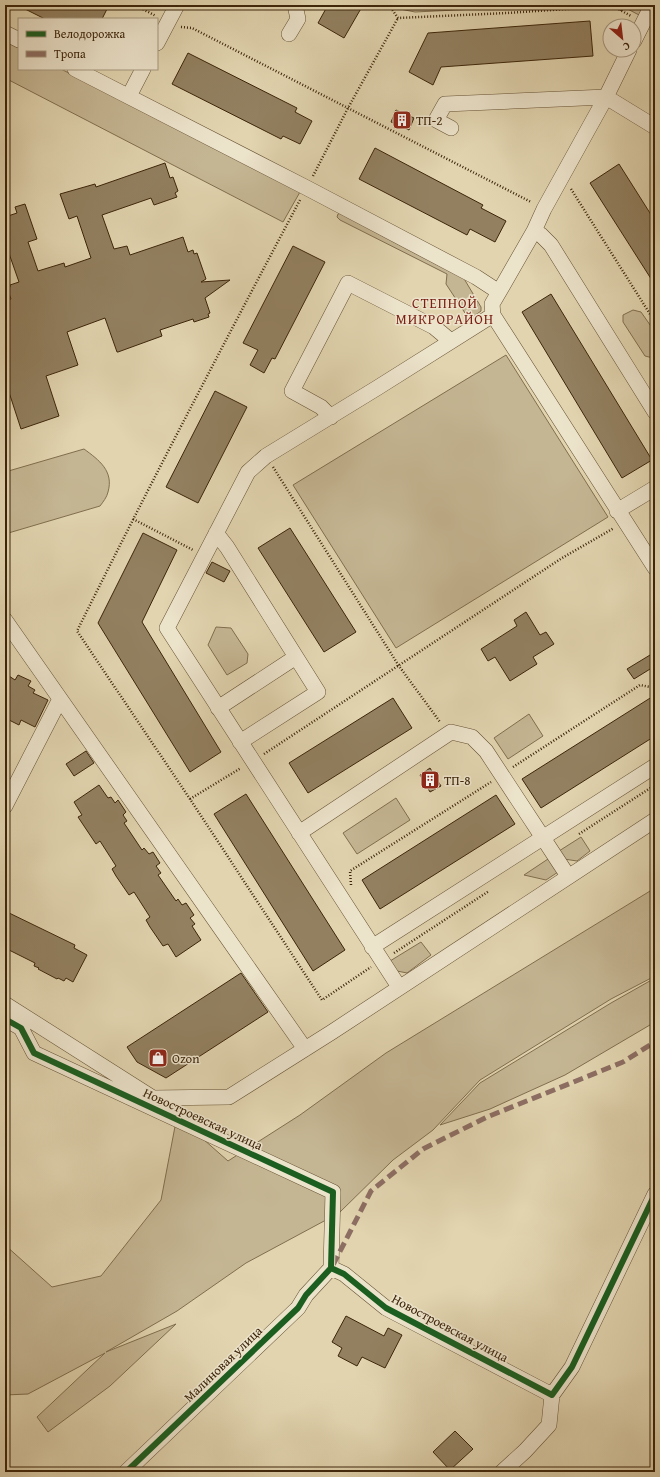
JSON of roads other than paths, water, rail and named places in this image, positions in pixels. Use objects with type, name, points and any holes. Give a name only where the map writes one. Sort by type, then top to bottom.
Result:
[{"type":"street","points":[[158,41],[177,5]]},
{"type":"street","points":[[290,34],[298,19],[295,5]]},
{"type":"street","points":[[642,25],[652,5]]},
{"type":"street","points":[[5,33],[18,40]]},
{"type":"street","points":[[625,58],[606,97],[544,209],[534,231],[492,304],[493,315],[655,568]]},
{"type":"street","points":[[77,70],[307,188],[476,277],[499,292]]},
{"type":"street","points":[[129,96],[142,70]]},
{"type":"street","points":[[451,128],[436,120],[445,104],[606,97],[655,127]]},
{"type":"street","points":[[534,231],[541,235],[551,245],[655,412]]},
{"type":"street","points":[[330,417],[321,407],[292,391],[348,283],[434,327],[450,342]]},
{"type":"street","points":[[399,987],[252,762],[167,628],[248,472],[266,456],[493,315]]},
{"type":"street","points":[[621,516],[655,488]]},
{"type":"street","points":[[216,533],[227,547],[318,692],[240,742]]},
{"type":"street","points":[[5,620],[305,1049]]},
{"type":"street","points":[[218,708],[296,657]]},
{"type":"street","points":[[5,806],[60,699]]},
{"type":"street","points":[[299,833],[451,732],[472,738],[486,751],[544,837],[568,876]]},
{"type":"street","points":[[372,947],[655,766]]},
{"type":"street","points":[[5,1004],[153,1098],[229,1097],[655,820]]},
{"type":"street","name":"Новостроевская улица","points":[[5,1019],[21,1028],[34,1053],[333,1192],[331,1268],[344,1274],[386,1308],[552,1395]]},
{"type":"street","points":[[502,1472],[549,1426],[552,1395],[572,1367],[655,1194]]},
{"type":"street","name":"Малиновая улица","points":[[126,1472],[298,1308],[306,1295],[331,1268]]},
{"type":"place","name":"ТП-2","points":[[402,120]]},
{"type":"place","name":"ТП-8","points":[[430,780]]},
{"type":"place","name":"Ozon","points":[[158,1058]]},
{"type":"district","name":"СТЕПНОЙ МИКРОРАЙОН","points":[[445,312]]}]
